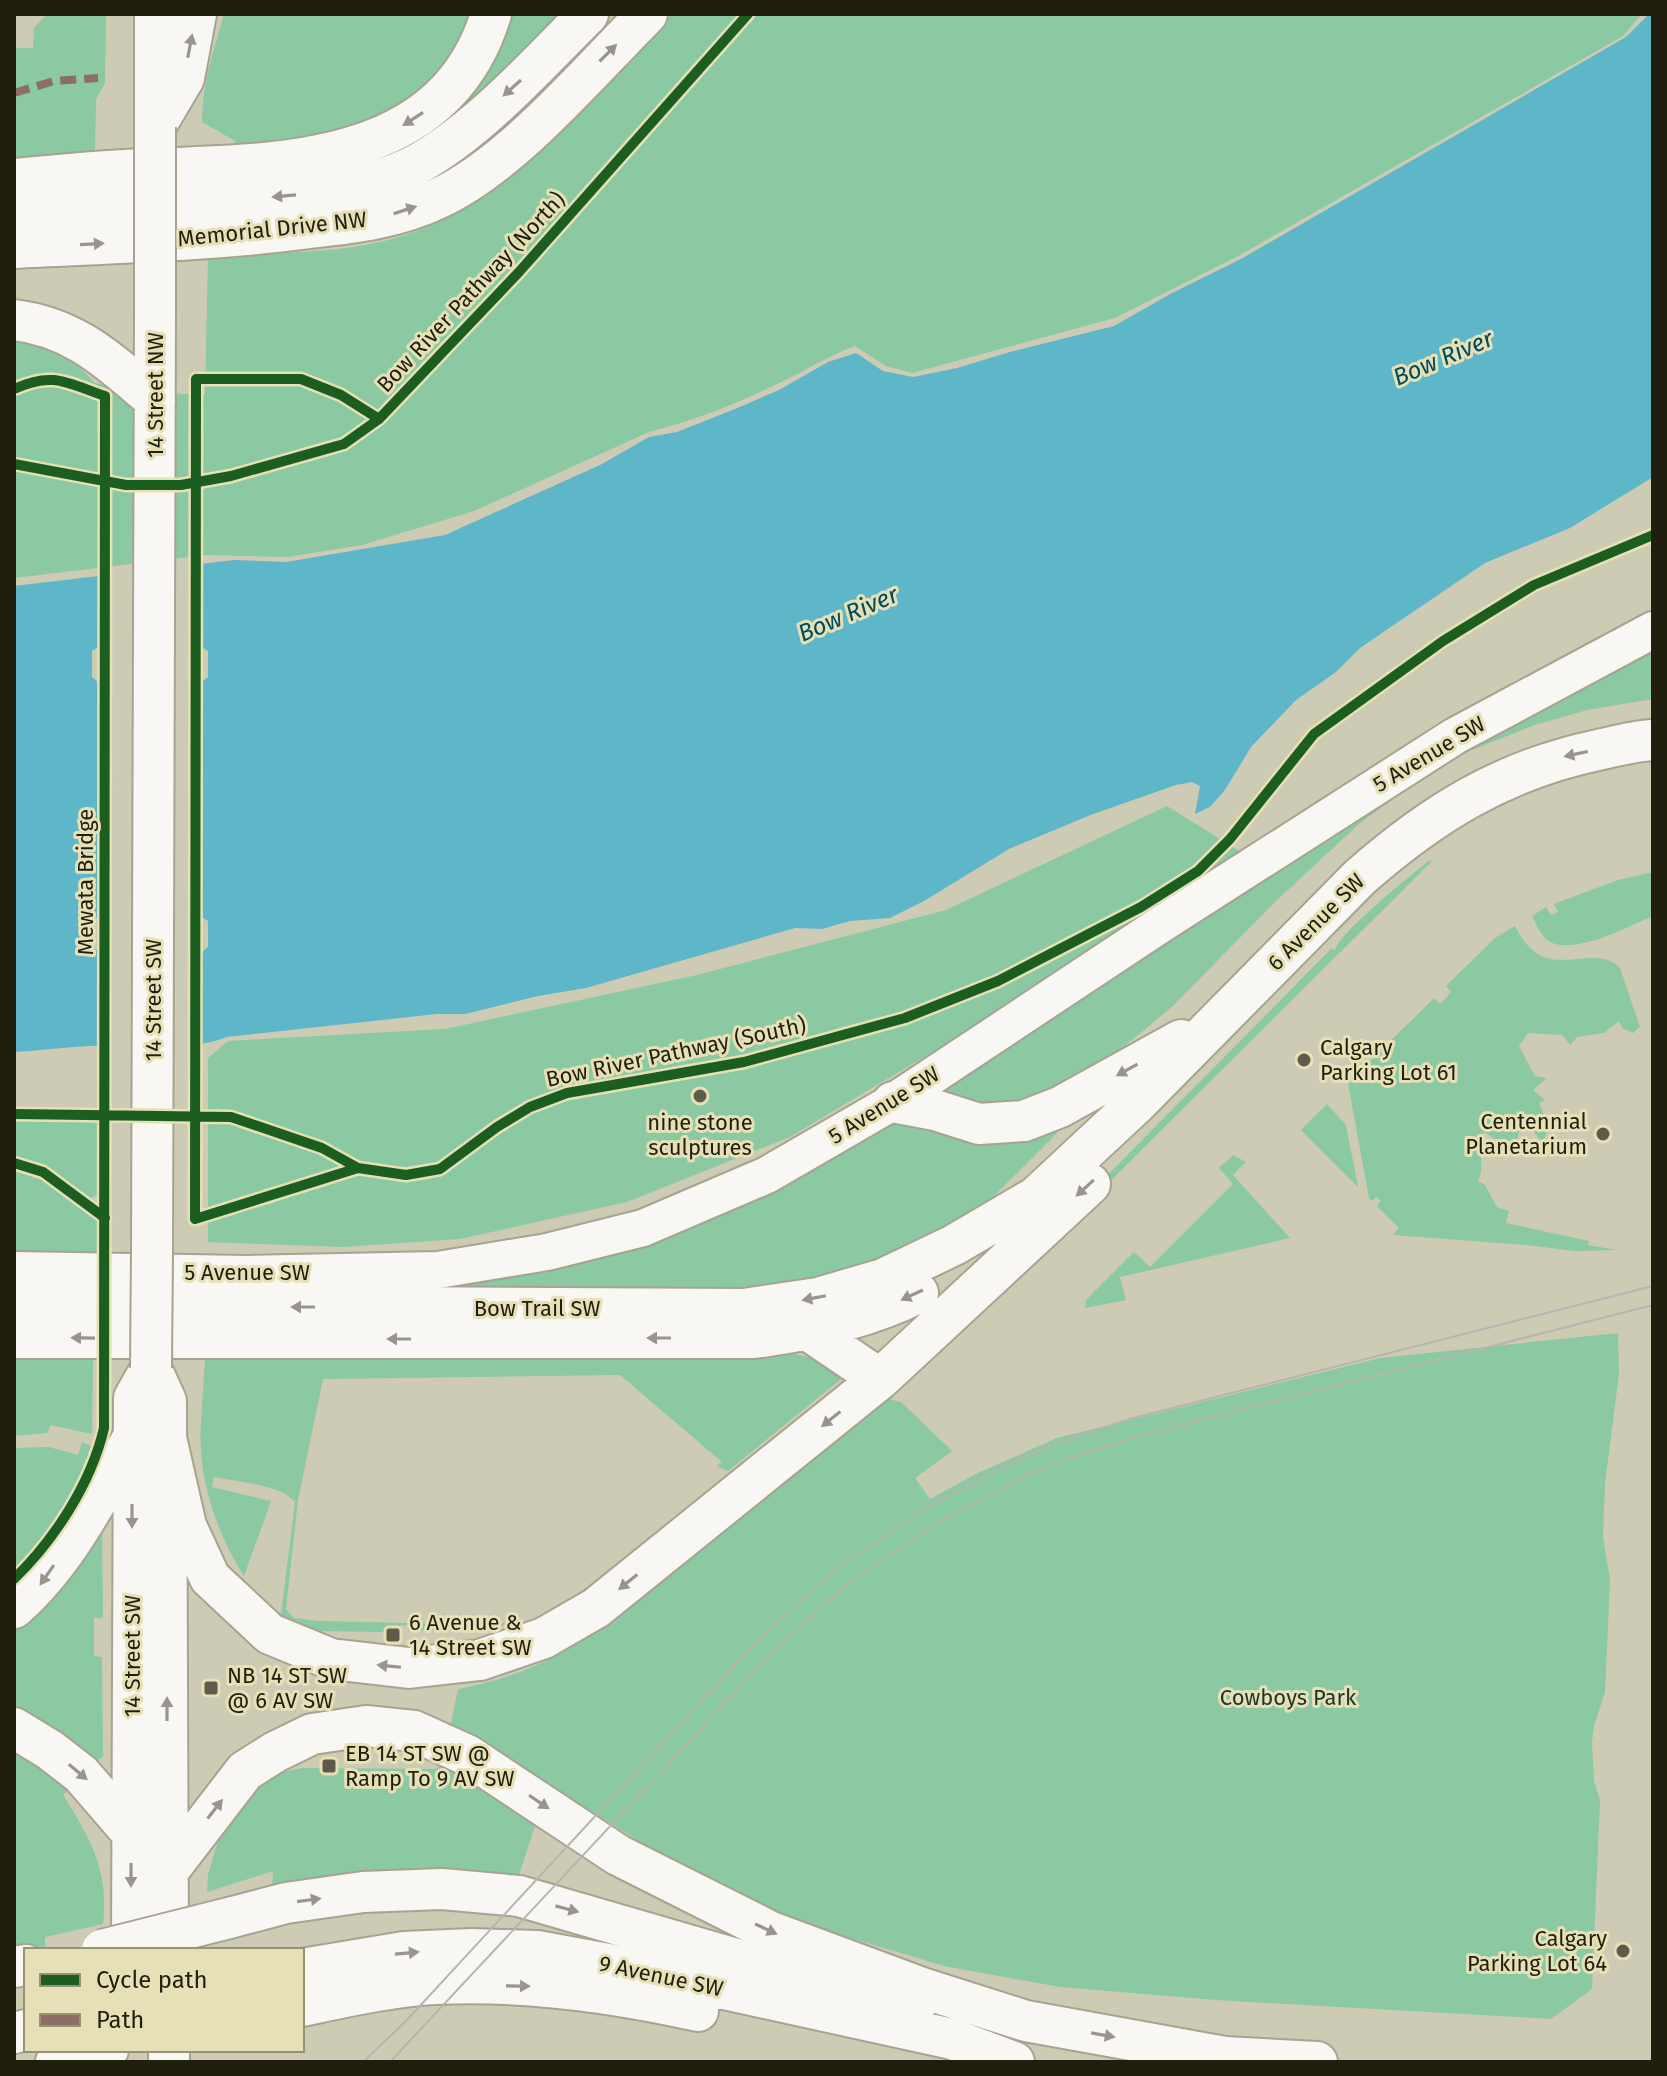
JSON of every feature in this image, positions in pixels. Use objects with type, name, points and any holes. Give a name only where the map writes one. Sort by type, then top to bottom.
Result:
[{"type":"main road","name":"14 Street NW","points":[[154,824],[155,14]]},
{"type":"main road","points":[[155,127],[184,78],[196,14]]},
{"type":"main road","points":[[14,179],[102,170],[208,166],[321,156],[375,140],[418,117],[461,78],[475,56],[491,14]]},
{"type":"main road","name":"Memorial Drive NW","points":[[14,214],[290,196],[344,189],[393,174],[429,158],[462,134],[588,14]]},
{"type":"main road","name":"Memorial Drive NW","points":[[14,248],[264,234],[365,222],[405,211],[440,198],[506,153],[647,14]]},
{"type":"main road","points":[[14,320],[59,330],[84,343],[155,400]]},
{"type":"main road","name":"6 Avenue SW","points":[[1036,1197],[1138,1102],[1360,877],[1395,846],[1440,814],[1494,784],[1555,759],[1653,740]]},
{"type":"main road","name":"14 Street SW","points":[[154,824],[151,1368],[134,1398],[149,1438],[168,1871],[168,1948]]},
{"type":"main road","points":[[893,1102],[935,1110],[979,1124],[1024,1121],[1060,1107],[1219,1018]]},
{"type":"main road","points":[[14,1608],[40,1585],[93,1505],[149,1438],[210,1578],[270,1634],[331,1659],[409,1668],[480,1660],[544,1638],[596,1608],[880,1379],[1128,1148],[1138,1102]]},
{"type":"main road","points":[[14,1338],[754,1338],[809,1331],[909,1298],[956,1273],[1025,1220],[1036,1197]]},
{"type":"main road","name":"Bow Trail SW","points":[[14,1305],[744,1309],[818,1298],[883,1279],[954,1245],[1036,1197]]},
{"type":"main road","points":[[809,1331],[880,1379]]},
{"type":"main road","name":"14 Street SW","points":[[132,1948],[131,1832],[149,1438]]},
{"type":"main road","points":[[168,1871],[245,1771],[275,1752],[312,1734],[366,1726],[414,1731],[467,1755],[618,1855],[771,1932],[922,1988],[1026,2021],[1225,2057],[1317,2062]]},
{"type":"main road","points":[[14,1728],[81,1774],[131,1832]]},
{"type":"main road","points":[[110,1948],[286,1903],[363,1892],[442,1889],[519,1896],[846,1991],[961,2018],[1026,2021]]},
{"type":"main road","name":"9 Avenue SW","points":[[304,1969],[404,1952],[471,1949],[537,1951],[952,2039],[1014,2062]]},
{"type":"main road","name":"9 Avenue SW","points":[[304,2006],[434,1984],[542,1986],[661,2003],[810,2038],[928,2059],[1014,2062]]},
{"type":"main road","points":[[1158,2062],[1225,2057]]},
{"type":"street","name":"5 Avenue SW","points":[[14,1270],[247,1274],[438,1270],[547,1252],[643,1228],[767,1175],[893,1102],[1160,925],[1455,736],[1653,630]]},
{"type":"green space","points":[[47,14],[106,14],[105,83],[96,100],[95,155],[14,162],[14,48],[33,48],[34,28]]},
{"type":"green space","points":[[224,14],[471,14],[451,57],[432,80],[404,104],[345,132],[236,148],[235,141],[202,122],[206,81]]},
{"type":"green space","points":[[505,14],[560,14],[465,107],[461,106],[501,41]]},
{"type":"green space","points":[[672,14],[1642,14],[1623,36],[1240,255],[1115,318],[912,373],[886,366],[855,346],[746,398],[649,432],[474,511],[362,545],[288,557],[207,555],[14,578],[14,336],[56,344],[95,383],[145,392],[205,395],[208,257],[362,246],[440,221],[490,190],[535,152]]},
{"type":"green space","points":[[1653,641],[1653,699],[1587,710],[1535,725],[1467,752],[1427,775],[1360,823],[1277,900],[1174,1005],[1112,1056],[1050,1092],[1000,1109],[941,1095],[937,1087],[1288,854]]},
{"type":"green space","points":[[1167,806],[1241,852],[944,1045],[790,1137],[627,1202],[460,1239],[343,1247],[208,1242],[208,1058],[228,1041],[445,1029],[697,975],[946,910]]},
{"type":"green space","points":[[1430,860],[1001,1290],[998,1286],[1331,949],[1335,950],[1349,930]]},
{"type":"green space","points":[[1653,872],[1653,916],[1602,938],[1574,945],[1550,942],[1532,916],[1546,907],[1551,915],[1558,912],[1554,904],[1618,880]]},
{"type":"green space","points":[[1515,926],[1528,946],[1549,959],[1602,959],[1620,968],[1640,1027],[1633,1033],[1622,1028],[1619,1021],[1604,1033],[1577,1037],[1570,1045],[1562,1035],[1528,1033],[1519,1046],[1535,1076],[1547,1078],[1533,1090],[1545,1100],[1539,1103],[1549,1127],[1542,1144],[1523,1114],[1517,1141],[1503,1142],[1484,1132],[1478,1181],[1485,1185],[1497,1207],[1509,1211],[1506,1223],[1616,1250],[1575,1251],[1393,1235],[1399,1228],[1377,1206],[1381,1201],[1376,1197],[1372,1201],[1369,1198],[1348,1083],[1434,998],[1440,1004],[1451,992],[1446,986],[1495,938]]},
{"type":"green space","points":[[1327,1104],[1346,1125],[1358,1187],[1301,1130]]},
{"type":"green space","points":[[14,1121],[98,1121],[98,1194],[88,1200],[50,1168],[14,1159]]},
{"type":"green space","points":[[889,1123],[1057,1128],[1058,1132],[990,1200],[960,1220],[855,1271],[742,1291],[445,1292],[443,1285],[462,1275]]},
{"type":"green space","points":[[1233,1155],[1246,1162],[1233,1175],[1290,1238],[1120,1277],[1126,1300],[1085,1308],[1086,1300],[1134,1252],[1150,1267],[1233,1184],[1219,1168]]},
{"type":"green space","points":[[14,1170],[44,1181],[97,1219],[97,1252],[14,1257]]},
{"type":"green space","name":"Cowboys Park","points":[[1618,1333],[1619,1374],[1605,1483],[1603,1537],[1610,1580],[1605,1692],[1592,1742],[1594,1781],[1600,1800],[1592,1989],[1551,2019],[1216,2000],[1060,1987],[944,1966],[797,1922],[693,1875],[494,1750],[450,1728],[458,1689],[524,1670],[585,1639],[888,1399],[901,1402],[952,1451],[915,1478],[930,1499],[978,1473],[1057,1438],[1380,1358]]},
{"type":"green space","points":[[14,1351],[93,1358],[92,1434],[51,1425],[47,1433],[14,1436]]},
{"type":"green space","points":[[780,1351],[822,1360],[846,1375],[728,1471],[717,1466],[722,1462],[620,1375],[323,1379],[298,1500],[286,1609],[294,1618],[318,1621],[494,1625],[509,1622],[498,1628],[408,1631],[408,1625],[393,1626],[393,1631],[386,1632],[314,1631],[283,1619],[281,1614],[295,1502],[269,1487],[214,1477],[212,1487],[271,1501],[244,1576],[224,1540],[205,1482],[201,1413],[205,1358],[237,1353]]},
{"type":"green space","points":[[82,1442],[91,1446],[69,1497],[38,1545],[14,1573],[14,1448],[49,1447],[78,1455]]},
{"type":"green space","points":[[102,1529],[103,1618],[94,1618],[94,1656],[102,1657],[103,1757],[90,1764],[14,1709],[14,1630],[37,1611]]},
{"type":"green space","points":[[14,1747],[69,1789],[63,1795],[96,1856],[104,1905],[103,1924],[45,1937],[45,1947],[24,1948],[24,1951],[14,1953]]},
{"type":"green space","points":[[443,1765],[464,1770],[537,1820],[519,1875],[448,1871],[272,1889],[273,1871],[207,1892],[208,1875],[217,1844],[235,1812],[257,1787],[278,1773],[302,1768],[435,1769]]},
{"type":"water","name":"Bow River","points":[[1649,14],[1653,14],[1653,477],[1570,528],[1485,563],[1360,648],[1336,672],[1296,700],[1251,747],[1225,790],[1210,807],[1195,814],[1200,786],[1192,782],[1176,785],[1093,814],[1009,849],[890,918],[850,921],[822,929],[795,928],[586,988],[465,1014],[437,1014],[227,1037],[195,1045],[106,1045],[14,1052],[14,586],[234,560],[286,562],[445,535],[600,465],[649,437],[677,432],[735,409],[779,390],[828,362],[856,353],[883,371],[913,377],[1114,326],[1241,259],[1626,37]]},
{"type":"pier","points":[[201,560],[201,647],[208,651],[208,677],[202,682],[202,917],[208,921],[208,947],[202,952],[202,1049],[98,1049],[98,951],[92,947],[91,921],[98,917],[98,682],[92,677],[92,651],[98,647],[98,572]]},
{"type":"tram line","points":[[363,2062],[406,2021],[756,1642],[837,1568],[929,1506],[1021,1458],[1129,1419],[1653,1286]]},
{"type":"tram line","points":[[390,2062],[769,1656],[846,1585],[935,1524],[1030,1474],[1135,1437],[1653,1305]]},
{"type":"marked path","points":[[14,93],[54,81],[98,78]]},
{"type":"cycle path","name":"Bow River Pathway (North)","points":[[14,464],[126,485],[181,485],[231,476],[344,444],[379,419],[519,272],[748,14]]},
{"type":"cycle path","points":[[358,1168],[195,1219],[196,379],[301,379],[341,395],[379,419]]},
{"type":"cycle path","name":"Mewata Bridge","points":[[14,389],[50,380],[70,383],[105,396],[104,1428],[90,1470],[69,1510],[43,1547],[14,1579]]},
{"type":"cycle path","name":"Bow River Pathway (South)","points":[[14,1114],[231,1117],[322,1148],[358,1168],[406,1175],[440,1169],[530,1107],[567,1093],[744,1062],[905,1018],[998,981],[1141,907],[1198,871],[1230,839],[1314,734],[1443,641],[1534,585],[1653,535]]},
{"type":"cycle path","points":[[14,1163],[43,1172],[105,1218]]},
{"type":"place","name":"Calgary Parking Lot 61","points":[[1304,1060]]},
{"type":"place","name":"nine stone sculptures","points":[[700,1096]]},
{"type":"place","name":"Centennial Planetarium","points":[[1603,1134]]},
{"type":"place","name":"6 Avenue & 14 Street SW","points":[[393,1635]]},
{"type":"place","name":"NB 14 ST SW @ 6 AV SW","points":[[211,1688]]},
{"type":"place","name":"EB 14 ST SW @ Ramp To 9 AV SW","points":[[329,1766]]},
{"type":"place","name":"Calgary Parking Lot 64","points":[[1623,1951]]}]
